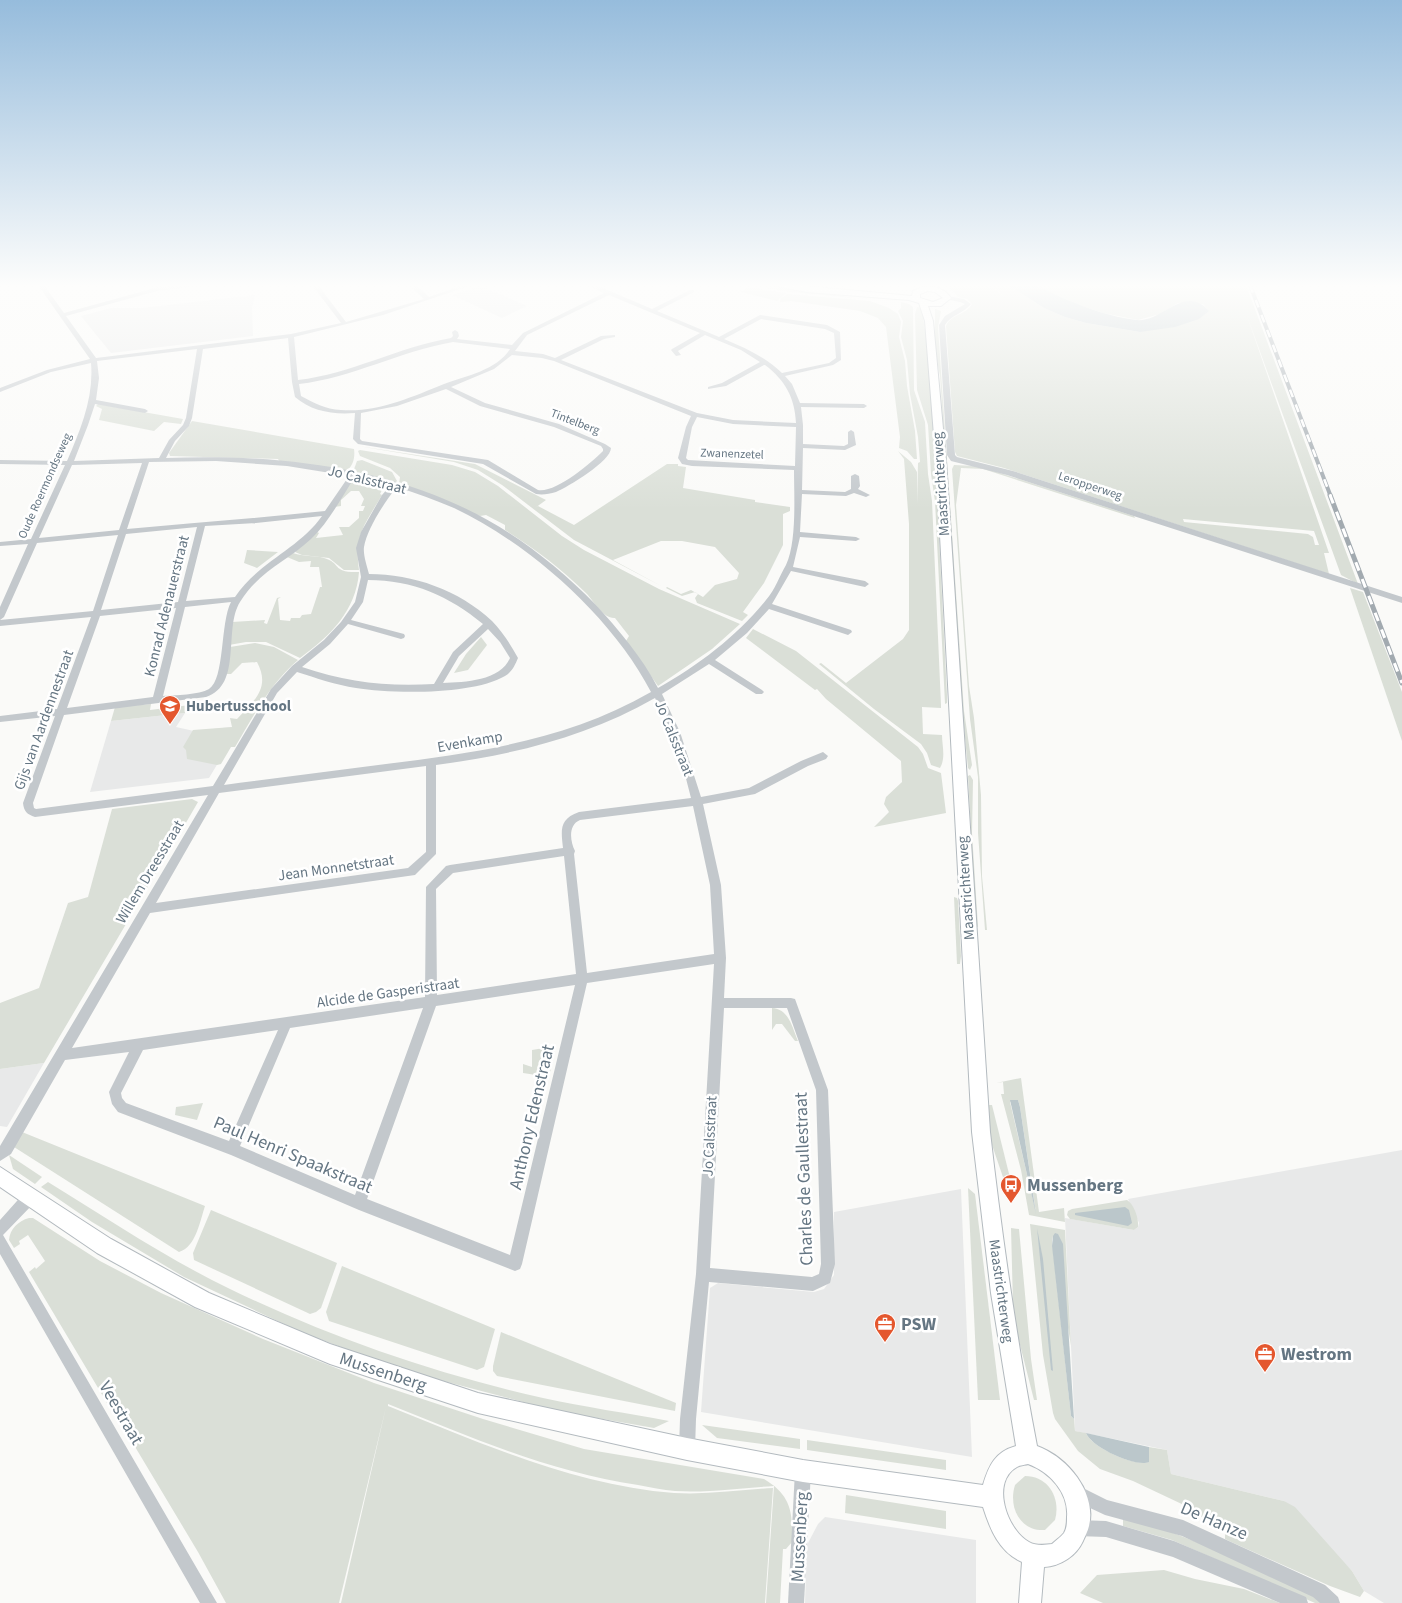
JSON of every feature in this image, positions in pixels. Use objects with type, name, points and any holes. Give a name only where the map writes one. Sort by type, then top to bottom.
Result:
[{"type":"main road","name":"Maastrichterweg","points":[[932,360],[941,461],[981,1132],[1007,1340],[1028,1453]]},
{"type":"main road","points":[[1028,1453],[1044,1457],[1051,1462],[1067,1479],[1074,1492],[1078,1511],[1077,1528],[1072,1540],[1062,1551],[1048,1556],[1034,1555],[1020,1549],[1006,1534],[995,1514],[992,1497],[996,1474],[1003,1463],[1013,1456],[1028,1453]]},
{"type":"main road","points":[[1030,1603],[1034,1555]]},
{"type":"street","points":[[0,390],[49,371],[94,360]]},
{"type":"street","name":"Oude Roermondseweg","points":[[0,617],[70,462],[92,402],[96,366],[94,360]]},
{"type":"street","points":[[161,460],[172,440],[186,426],[189,418],[198,360]]},
{"type":"street","points":[[293,360],[298,397],[309,405],[329,410],[358,413],[392,405],[445,386],[492,368],[501,360]]},
{"type":"street","points":[[295,382],[333,378],[384,360]]},
{"type":"street","points":[[556,360],[695,415],[733,422],[800,425]]},
{"type":"street","name":"Evenkamp","points":[[217,790],[488,754],[544,741],[597,723],[656,694],[710,661],[749,626],[766,605],[785,576],[797,534],[800,446],[798,405],[789,385],[781,375],[760,360]]},
{"type":"street","points":[[781,375],[831,364],[838,360]]},
{"type":"street","name":"Leropperweg","points":[[944,360],[951,455],[954,459],[1019,476],[1402,600]]},
{"type":"street","points":[[710,388],[724,385],[764,362]]},
{"type":"street","name":"Tintelberg","points":[[358,413],[356,439],[360,443],[485,462],[538,493],[554,490],[589,469],[607,452],[607,448],[604,445],[558,426],[477,404],[445,386]]},
{"type":"street","points":[[92,402],[145,411]]},
{"type":"street","points":[[798,405],[864,406]]},
{"type":"street","name":"Zwanenzetel","points":[[695,415],[689,427],[682,458],[685,462],[692,464],[798,468]]},
{"type":"street","points":[[800,446],[845,448],[852,445],[851,432]]},
{"type":"street","name":"Jo Calsstraat","points":[[0,462],[203,459],[284,463],[353,475],[395,485],[456,507],[533,551],[569,583],[612,629],[656,694],[668,716],[684,754],[698,801],[716,889],[720,958],[718,1003],[703,1274],[688,1419],[687,1449]]},
{"type":"street","name":"Gijs van Aardennestraat","points":[[146,460],[96,614],[28,803],[29,810],[35,813],[217,790]]},
{"type":"street","points":[[0,720],[206,694],[216,689],[222,675],[228,620],[238,599],[250,583],[314,532],[353,475]]},
{"type":"street","points":[[799,492],[846,494],[854,490],[856,486],[855,476]]},
{"type":"street","name":"Willem Dreesstraat","points":[[0,1155],[6,1149],[274,691],[295,668],[327,642],[346,621],[359,602],[365,576],[360,548],[365,532],[386,495],[395,485]]},
{"type":"street","points":[[854,490],[866,495]]},
{"type":"street","name":"Konrad Adenauerstraat","points":[[158,700],[180,605],[202,524],[256,521],[326,513]]},
{"type":"street","points":[[0,544],[202,524]]},
{"type":"street","points":[[797,534],[856,539]]},
{"type":"street","points":[[787,568],[865,584]]},
{"type":"street","points":[[295,668],[332,680],[385,688],[437,686],[474,682],[499,675],[511,666],[514,658],[508,646],[489,623],[456,600],[406,580],[382,575],[365,576]]},
{"type":"street","points":[[0,623],[238,599]]},
{"type":"street","points":[[766,605],[848,632]]},
{"type":"street","points":[[346,621],[401,636]]},
{"type":"street","points":[[437,686],[456,654],[489,623]]},
{"type":"street","points":[[710,661],[759,692]]},
{"type":"street","name":"Anthony Edenstraat","points":[[515,1264],[582,979],[570,851],[566,828],[572,819],[580,816],[698,801],[752,790],[775,781],[807,760],[823,756]]},
{"type":"street","name":"Jean Monnetstraat","points":[[147,908],[411,872],[431,854],[432,762]]},
{"type":"street","points":[[359,1203],[431,1002],[431,887],[450,869],[570,851]]},
{"type":"street","name":"Alcide de Gasperistraat","points":[[60,1055],[139,1046],[720,958]]},
{"type":"street","name":"Charles de Gaullestraat","points":[[703,1274],[813,1284],[825,1278],[828,1264],[822,1090],[791,1004],[718,1003]]},
{"type":"street","points":[[232,1149],[286,1024]]},
{"type":"street","name":"Paul Henri Spaakstraat","points":[[139,1046],[115,1092],[116,1100],[122,1108],[232,1149],[359,1203],[515,1264]]},
{"type":"street","name":"Mussenberg","points":[[0,1176],[104,1246],[202,1300],[330,1354],[478,1403],[687,1449],[804,1471],[992,1497]]},
{"type":"street","points":[[0,1230],[30,1197]]},
{"type":"street","name":"Veestraat","points":[[0,1241],[209,1603]]},
{"type":"street","name":"Mussenberg","points":[[796,1603],[804,1471]]},
{"type":"street","name":"De Hanze","points":[[1074,1492],[1105,1506],[1183,1528],[1319,1591],[1332,1603]]},
{"type":"street","points":[[1077,1528],[1106,1529],[1174,1549],[1300,1603]]},
{"type":"shaded area","points":[[890,360],[905,360],[917,459],[914,459],[907,451],[899,448],[900,437]]},
{"type":"shaded area","points":[[907,360],[914,360],[914,390],[925,422],[928,474],[932,501],[941,708],[922,707],[923,734],[942,735],[943,756],[940,768],[931,765],[927,753],[921,744],[819,664],[821,663],[846,683],[903,639],[909,630],[909,524],[904,459],[898,451],[911,462],[917,472],[917,504],[918,463],[920,462]]},
{"type":"shaded area","points":[[916,360],[929,360],[947,695],[947,703],[945,704],[935,501],[931,474],[928,425],[917,390]]},
{"type":"shaded area","points":[[937,360],[940,360],[964,711],[972,765],[970,770],[968,768],[962,708],[940,376]]},
{"type":"shaded area","points":[[948,360],[1262,360],[1329,553],[1324,553],[1329,574],[1004,468],[957,456],[955,452]],"holes":[[[1183,519],[1314,531],[1319,545],[1315,545],[1313,537],[1308,534],[1184,522]]]},
{"type":"shaded area","points":[[1263,360],[1274,360],[1358,584],[1341,575]]},
{"type":"shaded area","points":[[98,404],[183,419],[181,424],[164,422],[154,431],[99,420],[102,409],[96,406]]},
{"type":"shaded area","points":[[192,421],[354,449],[353,461],[346,471],[280,462],[278,459],[170,456],[169,453]]},
{"type":"shaded area","points":[[358,446],[475,464],[546,500],[535,508],[538,506],[574,525],[667,464],[678,464],[678,466],[686,467],[683,488],[790,507],[790,511],[783,514],[783,545],[764,583],[743,612],[748,615],[742,621],[697,603],[695,598],[698,594],[703,597],[715,585],[737,579],[739,573],[715,547],[682,541],[661,541],[613,560],[663,587],[574,540],[502,485],[478,470],[454,462]]},
{"type":"shaded area","points":[[358,451],[452,465],[475,472],[498,486],[562,536],[584,550],[659,589],[740,624],[712,649],[658,686],[626,641],[629,636],[615,618],[611,618],[603,613],[587,594],[558,568],[505,530],[505,525],[486,515],[480,516],[399,484],[400,477],[390,468],[360,456]]},
{"type":"shaded area","points":[[362,460],[392,472],[397,481],[395,483],[353,472],[357,461]]},
{"type":"shaded area","points":[[954,465],[976,466],[997,472],[1134,516],[1135,518],[983,469],[961,468],[956,505],[969,686],[981,795],[982,876],[987,930],[985,930],[978,833],[978,777],[970,719],[952,469]]},
{"type":"shaded area","points":[[355,480],[382,486],[383,488],[380,494],[382,495],[362,530],[358,548],[359,570],[344,570],[329,558],[302,555],[295,552],[317,532],[319,533],[316,538],[343,535],[339,527],[349,527],[359,518],[359,511],[363,511],[365,506],[361,506],[364,499],[359,491],[351,491],[341,500],[341,506],[334,507],[350,482]]},
{"type":"shaded area","points":[[247,550],[278,552],[257,568],[244,563]]},
{"type":"shaded area","points":[[293,553],[324,558],[330,560],[344,571],[359,572],[353,599],[347,611],[321,641],[300,658],[266,642],[246,642],[229,645],[232,622],[265,620],[264,623],[267,624],[277,598],[281,597],[278,599],[280,620],[290,621],[291,618],[300,618],[302,615],[311,614],[320,587],[322,587],[319,567],[310,567],[311,561],[299,562],[287,557]]},
{"type":"shaded area","points":[[666,588],[681,594],[691,590],[695,592],[682,596]]},
{"type":"shaded area","points":[[1350,588],[1363,592],[1402,692],[1402,741]]},
{"type":"shaded area","points":[[753,629],[796,651],[918,747],[923,754],[928,768],[941,773],[946,813],[874,827],[889,812],[884,804],[886,797],[902,782],[901,761],[826,699],[817,689],[815,690],[746,638]]},
{"type":"shaded area","points":[[481,637],[487,645],[468,670],[454,673],[466,654]]},
{"type":"shaded area","points":[[255,643],[274,647],[298,660],[279,679],[235,747],[231,747],[221,764],[217,765],[187,759],[186,750],[183,747],[193,730],[232,727],[230,718],[237,719],[259,694],[262,679],[257,662],[242,663],[231,674],[226,674],[230,647]]},
{"type":"shaded area","points":[[191,699],[199,702],[197,709],[188,708],[185,713],[111,721],[115,707],[151,704],[150,710],[190,705]]},
{"type":"shaded area","points":[[185,713],[176,727],[194,731],[232,727],[218,763],[209,778],[90,792],[111,721]]},
{"type":"shaded area","points":[[970,775],[973,780],[972,833],[978,927],[976,926],[968,776]]},
{"type":"shaded area","points":[[192,799],[198,802],[180,833],[173,832],[168,840],[175,841],[44,1063],[0,1069],[0,1003],[39,988],[68,903],[88,897],[112,809]]},
{"type":"shaded area","points":[[954,897],[958,901],[960,964],[957,964]]},
{"type":"shaded area","points":[[772,1008],[778,1009],[786,1015],[798,1041],[795,1041],[782,1024],[776,1024],[772,1030]]},
{"type":"shaded area","points":[[556,1046],[549,1077],[523,1073],[523,1064],[532,1067],[532,1050]]},
{"type":"shaded area","points":[[44,1063],[7,1127],[0,1126],[0,1069]]},
{"type":"shaded area","points":[[1021,1078],[1039,1212],[1064,1208],[1065,1222],[1029,1215],[1021,1170],[1001,1094],[1004,1094],[1003,1082],[996,1083]],"holes":[[[1018,1100],[1036,1213],[1010,1102]]]},
{"type":"shaded area","points":[[1010,1100],[1018,1100],[1020,1107],[1036,1214]]},
{"type":"shaded area","points":[[203,1103],[197,1120],[175,1115],[176,1107]]},
{"type":"shaded area","points":[[988,1105],[992,1105],[1012,1186],[1006,1186],[991,1142]]},
{"type":"shaded area","points":[[22,1132],[205,1206],[199,1226],[190,1245],[179,1252],[14,1147]]},
{"type":"shaded area","points":[[1402,1150],[1402,1603],[1384,1603],[1364,1591],[1352,1571],[1284,1501],[1171,1474],[1167,1450],[1075,1431],[1065,1218],[1134,1230],[1138,1227],[1139,1223],[1128,1199]]},
{"type":"shaded area","points":[[9,1155],[42,1177],[35,1184],[13,1169]]},
{"type":"shaded area","points":[[48,1182],[138,1238],[206,1277],[305,1323],[383,1352],[462,1378],[558,1401],[669,1421],[654,1428],[557,1411],[428,1377],[301,1332],[184,1277],[92,1222],[41,1187]]},
{"type":"shaded area","points":[[968,1188],[975,1194],[1000,1400],[978,1400]]},
{"type":"shaded area","points":[[961,1189],[972,1457],[701,1412],[710,1288],[718,1283],[814,1292],[824,1289],[834,1275],[834,1212]]},
{"type":"shaded area","points":[[1127,1200],[1134,1208],[1137,1216],[1138,1227],[1134,1230],[1070,1219],[1067,1215],[1068,1211],[1072,1209]]},
{"type":"shaded area","points":[[1125,1207],[1129,1210],[1132,1223],[1128,1226],[1075,1215],[1075,1213]]},
{"type":"shaded area","points":[[211,1210],[337,1263],[321,1308],[310,1314],[194,1260],[193,1253]]},
{"type":"shaded area","points":[[29,1218],[33,1218],[100,1261],[161,1293],[263,1339],[374,1383],[483,1419],[584,1449],[764,1479],[773,1485],[780,1491],[791,1513],[792,1542],[786,1549],[783,1549],[780,1603],[766,1603],[774,1486],[713,1491],[675,1491],[605,1479],[511,1452],[388,1404],[388,1406],[492,1448],[601,1482],[637,1489],[674,1493],[711,1493],[773,1488],[765,1603],[341,1603],[386,1407],[339,1603],[226,1603],[198,1552],[122,1425],[124,1419],[117,1408],[110,1408],[29,1272],[45,1261],[28,1235],[19,1241],[20,1244],[14,1248],[9,1240],[15,1226]]},
{"type":"shaded area","points":[[1030,1224],[1065,1230],[1071,1346],[1053,1236],[1052,1241],[1071,1416],[1074,1419],[1075,1431],[1086,1433],[1104,1450],[1134,1462],[1149,1462],[1149,1447],[1167,1450],[1171,1474],[1284,1501],[1295,1507],[1352,1571],[1364,1591],[1360,1597],[1330,1586],[1225,1539],[1225,1533],[1186,1506],[1133,1481],[1100,1469],[1078,1451],[1055,1419],[1053,1413],[1043,1355]]},
{"type":"shaded area","points":[[1011,1228],[1019,1229],[1031,1359],[1037,1400],[1034,1400],[1015,1325]]},
{"type":"shaded area","points":[[1037,1228],[1043,1259],[1053,1371],[1051,1370]]},
{"type":"shaded area","points":[[1055,1233],[1058,1234],[1063,1244],[1074,1419],[1071,1416],[1052,1246]]},
{"type":"shaded area","points":[[342,1266],[495,1329],[484,1367],[477,1370],[329,1321],[326,1312]]},
{"type":"shaded area","points":[[501,1332],[676,1403],[675,1411],[497,1376],[493,1371],[493,1366]]},
{"type":"shaded area","points":[[702,1425],[800,1439],[800,1449],[717,1438]]},
{"type":"shaded area","points":[[1086,1433],[1149,1447],[1149,1462],[1134,1462],[1114,1455],[1096,1444]]},
{"type":"shaded area","points":[[807,1440],[946,1460],[946,1470],[807,1450]]},
{"type":"shaded area","points":[[1025,1476],[1033,1477],[1047,1484],[1054,1497],[1056,1504],[1055,1520],[1045,1530],[1036,1530],[1029,1527],[1018,1516],[1015,1509],[1013,1493],[1015,1485]]},
{"type":"shaded area","points":[[846,1495],[946,1511],[946,1529],[845,1513]]},
{"type":"shaded area","points":[[825,1517],[976,1540],[976,1603],[805,1603],[807,1545],[818,1524]]},
{"type":"shaded area","points":[[1123,1517],[1200,1543],[1324,1599],[1324,1603],[1315,1603],[1172,1540],[1123,1526]]},
{"type":"shaded area","points":[[1164,1570],[1195,1579],[1244,1589],[1280,1603],[1103,1603],[1080,1593],[1097,1575]]},
{"type":"railway","points":[[1279,360],[1331,497]]},
{"type":"railway","points":[[1330,495],[1402,683]]},
{"type":"place","name":"Hubertusschool","points":[[170,725]]},
{"type":"place","name":"Mussenberg","points":[[1011,1204]]},
{"type":"place","name":"PSW","points":[[885,1343]]},
{"type":"place","name":"Westrom","points":[[1265,1373]]}]
